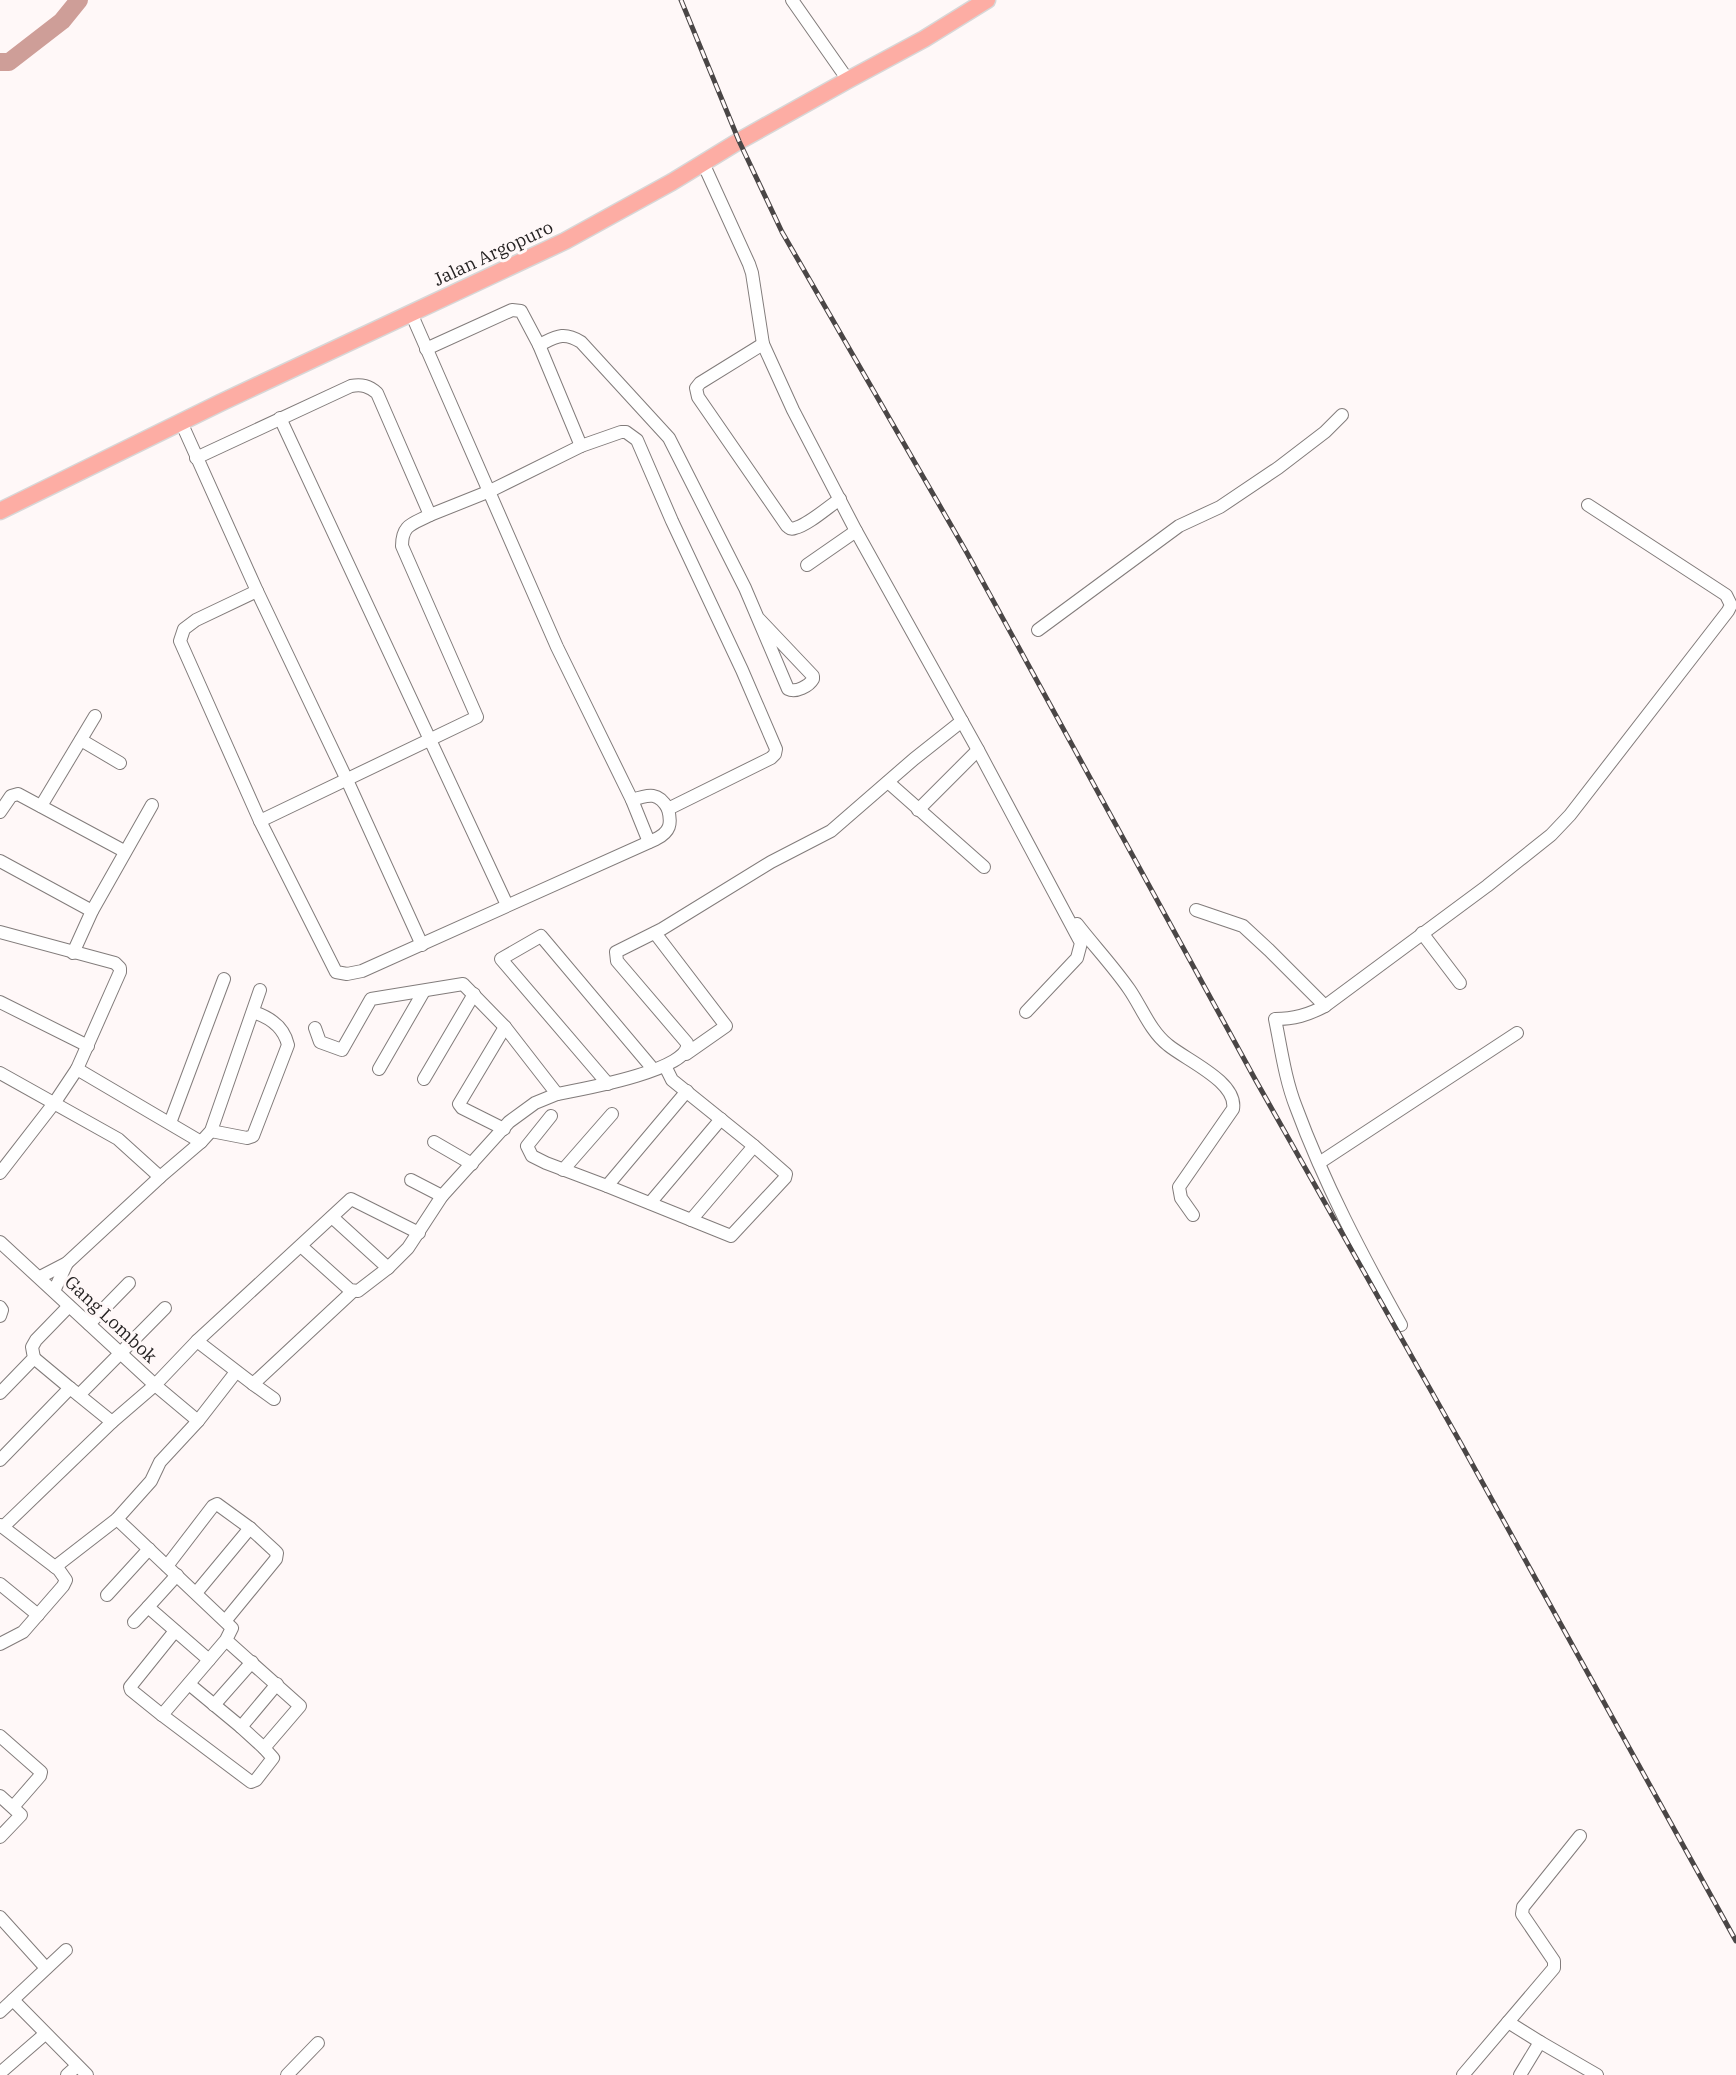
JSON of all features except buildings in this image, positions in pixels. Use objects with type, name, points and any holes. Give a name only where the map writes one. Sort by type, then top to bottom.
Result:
[{"type":"highway","name":"Jalan Argopuro","points":[[0,511],[181,422],[565,241],[924,39],[987,0]]},
{"type":"street","points":[[792,0],[848,80]]},
{"type":"street","points":[[703,163],[752,273],[763,344],[794,410],[856,531],[978,750],[1081,943],[1080,952],[1074,962],[1026,1012]]},
{"type":"street","points":[[426,349],[512,309],[517,309],[524,315],[582,446]]},
{"type":"street","points":[[411,314],[557,647],[632,800],[649,842]]},
{"type":"street","points":[[538,345],[561,335],[581,342],[669,438],[758,618],[788,689],[796,690],[810,684],[813,676],[758,618]]},
{"type":"street","points":[[763,344],[700,383],[696,388],[698,397],[790,529],[795,529],[840,499]]},
{"type":"street","points":[[196,458],[351,386],[370,387],[377,393],[430,515]]},
{"type":"street","points":[[1038,630],[1179,526],[1220,507],[1278,468],[1342,415]]},
{"type":"street","points":[[280,418],[429,742],[507,905]]},
{"type":"street","points":[[181,422],[422,945]]},
{"type":"street","points":[[260,821],[477,717],[402,546],[402,536],[406,527],[490,491],[582,446],[621,432],[626,432],[637,440],[776,749],[771,758],[668,809]]},
{"type":"street","points":[[1401,1325],[1365,1262],[1295,1106],[1275,1019],[1309,1015],[1326,1006],[1487,886],[1551,835],[1570,815],[1731,605],[1726,595],[1588,505]]},
{"type":"street","points":[[807,565],[856,531]]},
{"type":"street","points":[[257,591],[196,620],[184,630],[180,641],[260,821],[336,972],[347,974],[362,971],[665,834],[671,818],[661,798],[647,795],[632,800]]},
{"type":"street","points":[[41,806],[95,716]]},
{"type":"street","points":[[686,1054],[687,1043],[615,957],[616,952],[655,933],[771,862],[831,831],[962,721]]},
{"type":"street","points":[[81,740],[120,763]]},
{"type":"street","points":[[918,810],[978,750]]},
{"type":"street","points":[[888,782],[984,867]]},
{"type":"street","points":[[0,812],[14,794],[124,851]]},
{"type":"street","points":[[73,953],[124,851],[152,805]]},
{"type":"street","points":[[0,861],[92,911]]},
{"type":"street","points":[[1061,905],[1122,980],[1166,1044],[1220,1080],[1233,1098],[1233,1109],[1179,1187],[1181,1198],[1193,1215]]},
{"type":"street","points":[[1196,910],[1235,923],[1250,932],[1326,1006]]},
{"type":"street","points":[[0,932],[115,963],[120,968],[77,1069],[55,1102],[0,1173]]},
{"type":"street","points":[[253,1384],[353,1291],[358,1291],[388,1268],[408,1248],[442,1197],[523,1111],[557,1094],[608,1084],[674,1062],[726,1026],[655,933]]},
{"type":"street","points":[[1422,933],[1460,983]]},
{"type":"street","points":[[551,1116],[527,1146],[532,1156],[731,1236],[785,1178],[784,1171],[659,1068],[541,936],[501,959],[608,1084]]},
{"type":"street","points":[[170,1124],[224,979]]},
{"type":"street","points":[[315,1028],[320,1042],[342,1050],[371,999],[463,984],[506,1027],[557,1094]]},
{"type":"street","points":[[39,1277],[67,1263],[211,1131],[260,990]]},
{"type":"street","points":[[379,1070],[424,991]]},
{"type":"street","points":[[424,1079],[474,994]]},
{"type":"street","points":[[0,1002],[88,1046]]},
{"type":"street","points":[[211,1131],[247,1138],[253,1136],[288,1045],[285,1035],[272,1021],[266,1016],[253,1012]]},
{"type":"street","points":[[504,1129],[462,1108],[459,1104],[506,1027]]},
{"type":"street","points":[[1319,1163],[1517,1033]]},
{"type":"street","points":[[77,1069],[201,1142]]},
{"type":"street","points":[[0,1073],[118,1139],[160,1177]]},
{"type":"street","points":[[607,1186],[687,1091]]},
{"type":"street","points":[[563,1170],[612,1114]]},
{"type":"street","points":[[650,1203],[721,1119]]},
{"type":"street","points":[[434,1142],[472,1164]]},
{"type":"street","points":[[691,1220],[754,1146]]},
{"type":"street","points":[[411,1180],[442,1197]]},
{"type":"street","points":[[1,1643],[23,1632],[65,1583],[64,1576],[55,1567],[1,1526],[351,1200],[419,1233]]},
{"type":"street","points":[[332,1217],[388,1268]]},
{"type":"street","name":"Gang Lombok","points":[[0,1242],[155,1385],[198,1421]]},
{"type":"street","points":[[301,1246],[353,1291]]},
{"type":"street","points":[[54,1291],[67,1263]]},
{"type":"street","points":[[89,1324],[129,1283]]},
{"type":"street","points":[[69,1306],[36,1340],[32,1347],[34,1358],[112,1422]]},
{"type":"street","points":[[0,1307],[2,1310],[0,1316]]},
{"type":"street","points":[[0,1460],[75,1391],[121,1353],[165,1308]]},
{"type":"street","points":[[197,1341],[274,1399]]},
{"type":"street","points":[[0,1393],[34,1358]]},
{"type":"street","points":[[55,1567],[117,1519],[151,1481],[160,1462],[198,1421],[236,1372]]},
{"type":"street","points":[[167,1566],[213,1506],[217,1504],[250,1528],[275,1551],[277,1556],[226,1620]]},
{"type":"street","points":[[117,1519],[226,1620],[233,1630],[162,1715]]},
{"type":"street","points":[[196,1593],[250,1528]]},
{"type":"street","points":[[107,1595],[143,1544]]},
{"type":"street","points":[[134,1622],[177,1575]]},
{"type":"street","points":[[0,1584],[38,1615]]},
{"type":"street","points":[[148,1607],[209,1660]]},
{"type":"street","points":[[175,1631],[130,1687],[131,1690],[251,1782],[255,1780],[273,1758],[241,1727],[189,1684]]},
{"type":"street","points":[[226,1640],[299,1704],[299,1707],[264,1748]]},
{"type":"street","points":[[214,1705],[252,1662]]},
{"type":"street","points":[[241,1727],[277,1684]]},
{"type":"street","points":[[0,1736],[41,1772],[13,1807]]},
{"type":"street","points":[[0,1796],[21,1815],[0,1837]]},
{"type":"street","points":[[1463,2075],[1552,1971],[1554,1961],[1522,1914],[1523,1907],[1580,1836]]},
{"type":"street","points":[[0,1917],[46,1968]]},
{"type":"street","points":[[0,2012],[66,1950]]},
{"type":"street","points":[[13,2000],[82,2070],[67,2075]]},
{"type":"street","points":[[1508,2022],[1597,2075]]},
{"type":"street","points":[[0,2073],[45,2034]]},
{"type":"street","points":[[1520,2075],[1540,2042]]},
{"type":"street","points":[[287,2075],[318,2043]]},
{"type":"waterway","points":[[0,62],[9,62],[62,21],[79,0]]},
{"type":"railway","points":[[681,0],[739,141],[782,232],[967,553],[1255,1079],[1460,1442],[1736,1941]]}]
